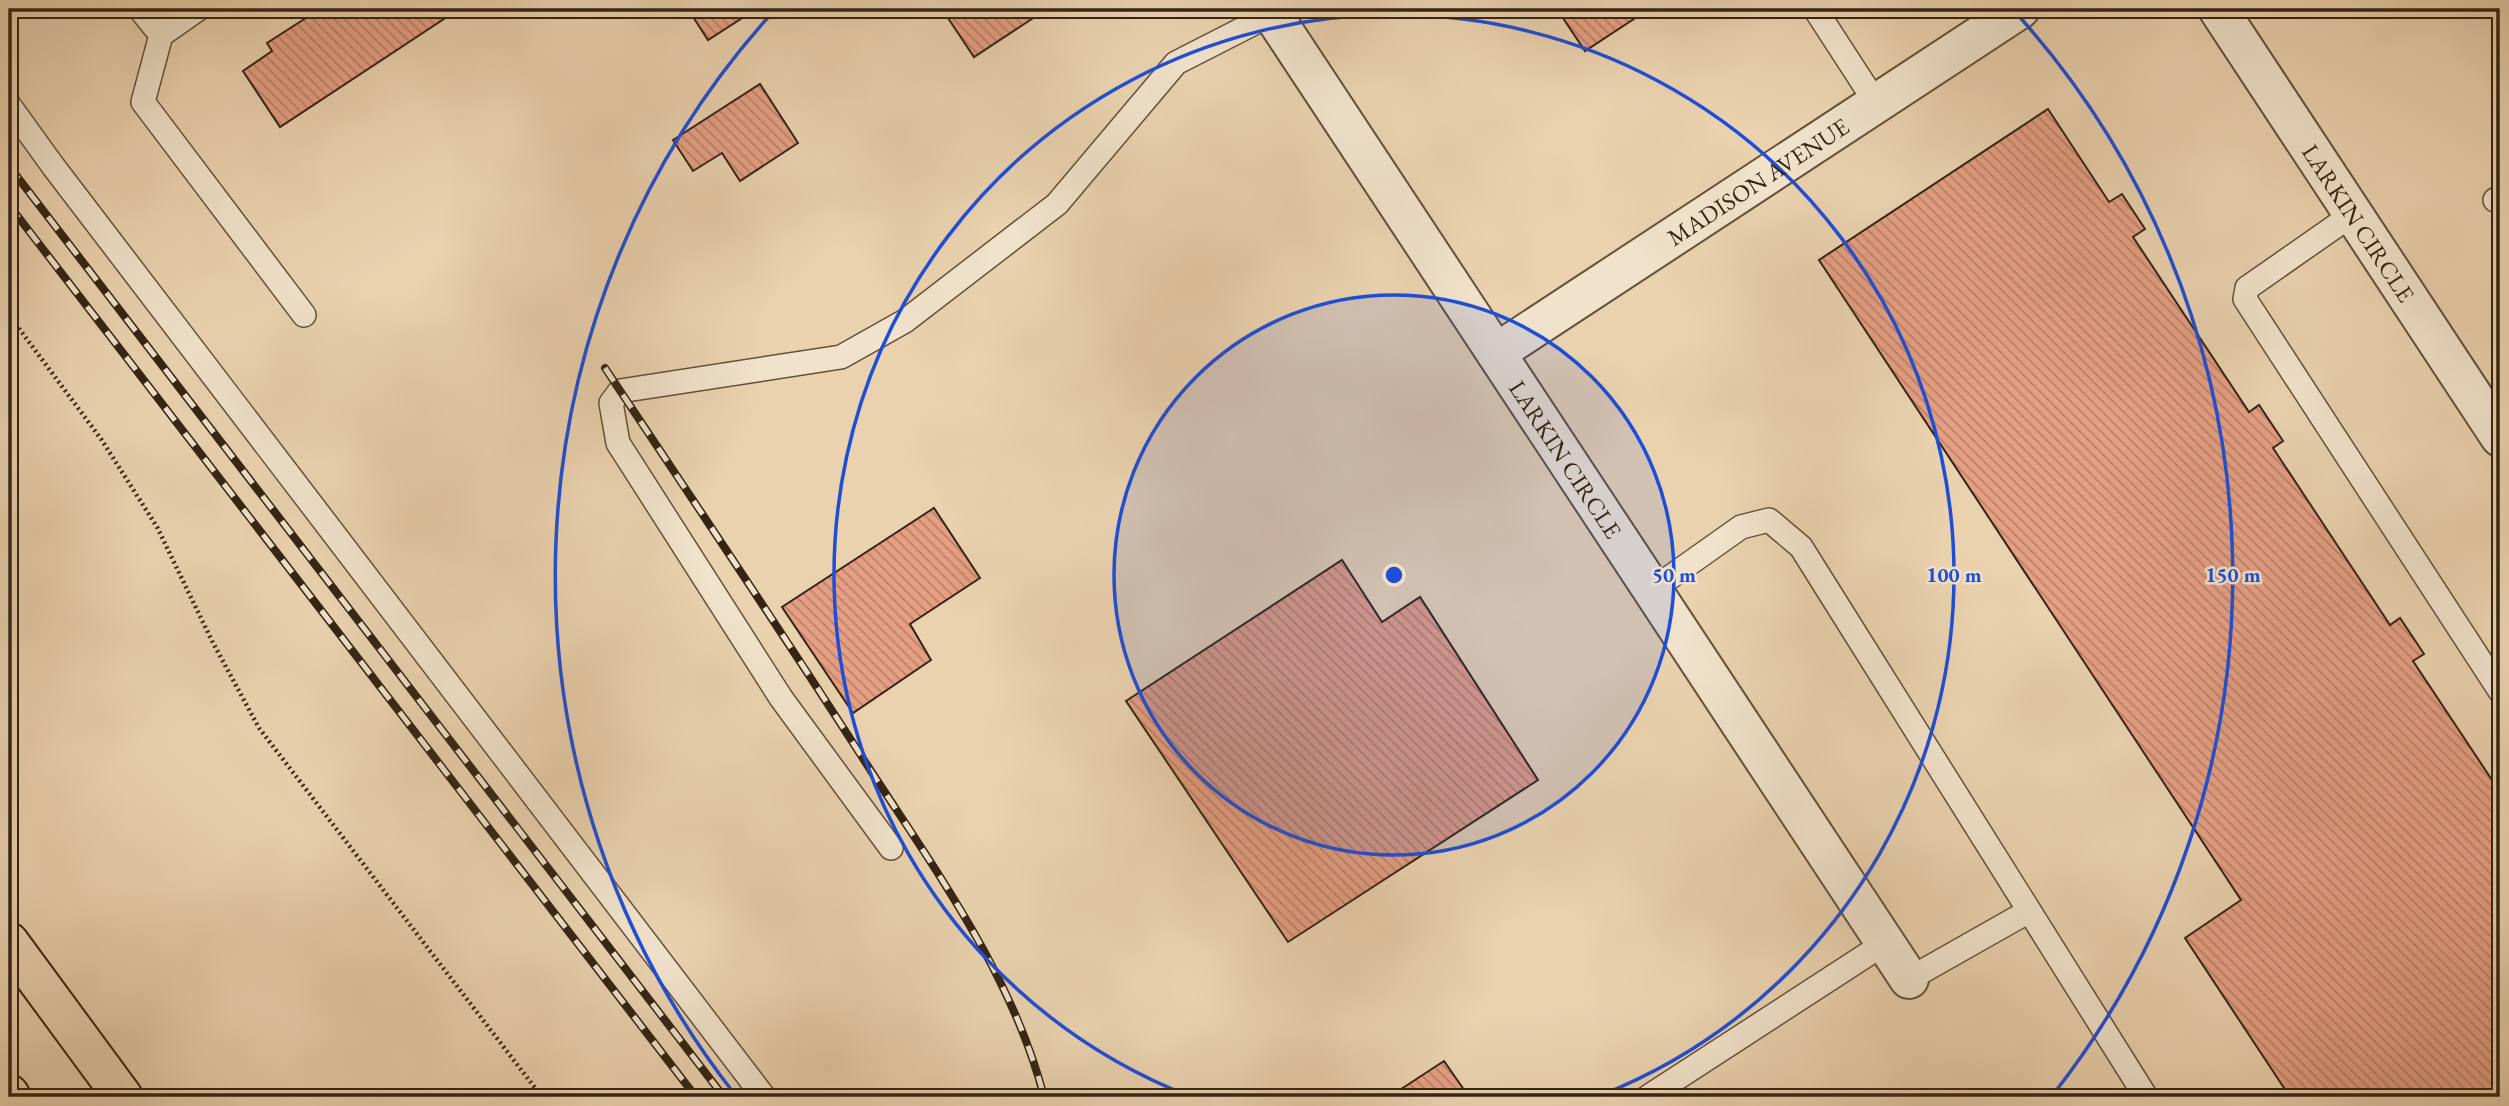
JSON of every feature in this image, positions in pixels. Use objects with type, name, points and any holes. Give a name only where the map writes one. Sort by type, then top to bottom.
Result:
[{"type":"highway","points":[[9,942],[123,1097]]},
{"type":"street","name":"MADISON AVENUE","points":[[1496,353],[2020,9]]},
{"type":"street","name":"LARKIN CIRCLE","points":[[2218,9],[2500,437]]},
{"type":"street","name":"LARKIN CIRCLE","points":[[1270,11],[1909,979]]},
{"type":"lane","points":[[140,9],[161,35]]},
{"type":"lane","points":[[198,9],[161,35],[143,102],[303,315]]},
{"type":"lane","points":[[1815,9],[1876,103]]},
{"type":"lane","points":[[891,848],[781,698],[618,443],[611,403],[620,391],[841,357],[905,321],[1057,204],[1176,64],[1270,11]]},
{"type":"lane","points":[[9,105],[61,177],[764,1097]]},
{"type":"lane","points":[[2353,214],[2247,288],[2245,299],[2500,691]]},
{"type":"lane","points":[[1652,590],[1741,527],[1769,520],[1801,547],[2146,1097]]},
{"type":"lane","points":[[1909,979],[2029,911]]},
{"type":"lane","points":[[1648,1097],[1885,943]]},
{"type":"path","points":[[9,316],[101,439],[157,527],[212,641],[259,727],[542,1097]]},
{"type":"building","points":[[320,9],[459,9],[280,127],[243,71],[272,51],[267,43]]},
{"type":"building","points":[[688,9],[756,9],[708,40]]},
{"type":"building","points":[[942,9],[1047,9],[974,57]]},
{"type":"building","points":[[1557,9],[1649,9],[1585,51]]},
{"type":"building","points":[[760,84],[798,143],[740,181],[722,153],[693,171],[673,140]]},
{"type":"building","points":[[2048,109],[2109,202],[2122,194],[2145,229],[2133,237],[2249,412],[2259,405],[2283,441],[2273,448],[2390,625],[2400,618],[2424,654],[2413,661],[2500,792],[2500,1097],[2290,1097],[2185,938],[2241,900],[1819,260]]},
{"type":"building","points":[[934,508],[980,578],[910,624],[931,660],[853,713],[782,607]]},
{"type":"building","points":[[1342,560],[1382,622],[1420,597],[1538,780],[1288,942],[1126,701]]},
{"type":"building","points":[[1444,1061],[1469,1097],[1389,1097]]},
{"type":"railway","points":[[9,166],[724,1097]]},
{"type":"railway","points":[[9,205],[696,1097]]},
{"type":"railway","points":[[605,368],[947,888],[993,968],[1013,1010],[1044,1097]]}]
